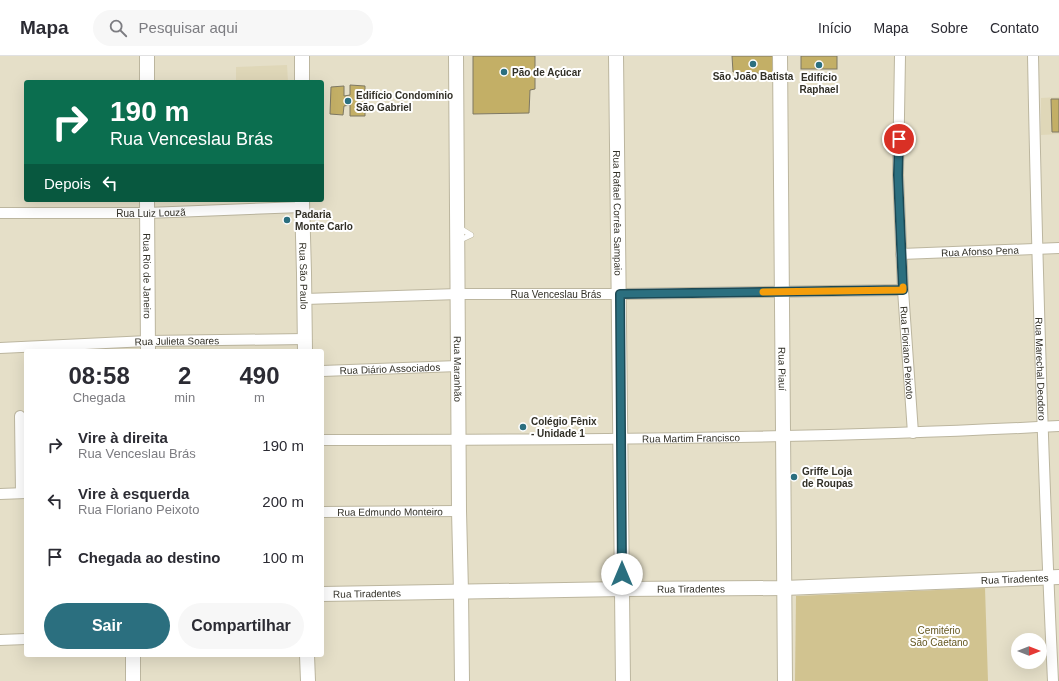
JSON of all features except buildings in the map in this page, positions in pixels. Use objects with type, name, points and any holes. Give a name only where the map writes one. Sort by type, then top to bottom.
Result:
[{"type":"street","points":[[147,56],[147,80]]},
{"type":"street","points":[[302,56],[302,80]]},
{"type":"street","name":"Rua Maranhão","points":[[456,56],[459,511],[462,681]]},
{"type":"street","name":"Rua Rafael Corrêa Sampaio","points":[[616,56],[620,294],[623,681]]},
{"type":"street","name":"Rua Piauí","points":[[780,56],[785,681]]},
{"type":"street","name":"Rua Floriano Peixoto","points":[[900,56],[898,175],[903,290],[913,433]]},
{"type":"street","name":"Rua Marechal Deodoro","points":[[1033,56],[1037,249],[1044,427],[1054,578],[1053,681]]},
{"type":"street","name":"Rua Luiz Louzã","points":[[0,213],[147,206],[302,204]]},
{"type":"street","name":"Rua São Paulo","points":[[302,204],[305,345]]},
{"type":"street","name":"Rua Rio de Janeiro","points":[[147,206],[148,346]]},
{"type":"street","name":"Rua Afonso Pena","points":[[901,254],[1059,248]]},
{"type":"street","name":"Rua Venceslau Brás","points":[[305,299],[458,294],[620,294],[903,290]]},
{"type":"street","name":"Rua Julieta Soares","points":[[0,348],[305,345]]},
{"type":"street","name":"Rua Diário Associados","points":[[324,371],[458,366]]},
{"type":"street","points":[[0,494],[24,493],[20,416]]},
{"type":"street","name":"Rua Martim Francisco","points":[[324,440],[783,436],[913,433],[1059,426]]},
{"type":"street","name":"Rua Edmundo Monteiro","points":[[324,512],[459,511]]},
{"type":"street","name":"Rua Tiradentes","points":[[324,594],[784,588],[1054,578]]},
{"type":"street","points":[[0,640],[24,639]]},
{"type":"street","points":[[133,657],[133,681]]},
{"type":"street","points":[[307,657],[308,681]]},
{"type":"shaded area","points":[[287,65],[288,80],[236,80],[236,67]]},
{"type":"shaded area","points":[[1059,97],[1059,134],[1041,135],[1041,98]]},
{"type":"green space","name":"Cemitério São Caetano","points":[[985,588],[988,681],[795,681],[796,596]]},
{"type":"slow traffic","points":[[763,292],[903,290],[903,287]]},
{"type":"place","name":"São João Batista","points":[[753,64]]},
{"type":"place","name":"Edifício Raphael","points":[[819,65]]},
{"type":"place","name":"Pão de Açúcar","points":[[504,72]]},
{"type":"place","name":"Edifício Condomínio São Gabriel","points":[[348,101]]},
{"type":"place","name":"Padaria Monte Carlo","points":[[287,220]]},
{"type":"place","name":"Colégio Fênix - Unidade 1","points":[[523,427]]},
{"type":"place","name":"Griffe Loja de Roupas","points":[[794,477]]},
{"type":"route","points":[[622,574],[620,294],[903,290],[898,175],[899,139]]}]
